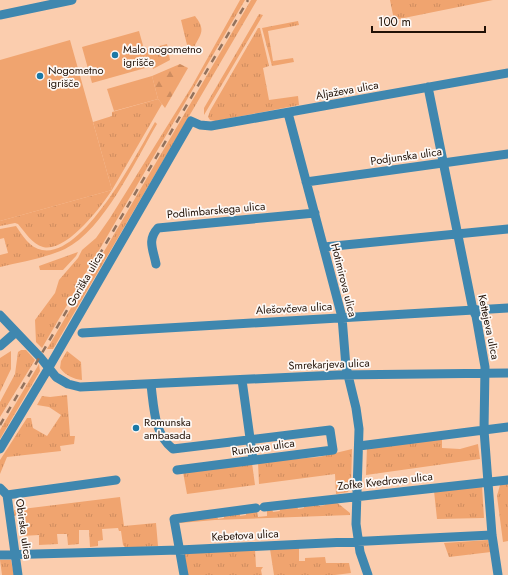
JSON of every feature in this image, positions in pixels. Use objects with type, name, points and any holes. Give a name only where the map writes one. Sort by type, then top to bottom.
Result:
[{"type":"street","points":[[0,15],[72,0]]},
{"type":"street","name":"Aljaževa ulica","points":[[191,121],[200,125],[211,126],[508,73]]},
{"type":"street","name":"Kettejeva ulica","points":[[428,87],[442,163],[473,310],[476,316],[484,373],[484,430],[490,482],[492,535],[497,575]]},
{"type":"street","name":"Hotimirova ulica","points":[[288,113],[342,318],[348,375],[357,415],[359,446],[356,519],[358,542],[368,575]]},
{"type":"street","name":"Goriška ulica","points":[[0,449],[191,121]]},
{"type":"street","name":"Podjunska ulica","points":[[306,182],[508,154]]},
{"type":"street","name":"Podlimbarskega ulica","points":[[156,264],[151,241],[152,234],[158,228],[315,213]]},
{"type":"street","points":[[324,247],[508,228]]},
{"type":"street","name":"Alešovčeva ulica","points":[[82,333],[508,308]]},
{"type":"street","name":"Smrekarjeva ulica","points":[[0,315],[57,378],[80,388],[348,375],[508,373]]},
{"type":"street","points":[[0,346],[16,332]]},
{"type":"street","points":[[242,380],[253,460]]},
{"type":"street","points":[[151,385],[155,416],[161,434],[166,443],[173,449],[250,440]]},
{"type":"street","points":[[359,446],[508,427]]},
{"type":"street","name":"Runkova ulica","points":[[177,470],[333,450],[330,430],[250,440]]},
{"type":"street","points":[[7,495],[116,480]]},
{"type":"street","name":"Zofke Kvedrove ulica","points":[[179,550],[174,524],[174,519],[177,518],[340,497],[356,497],[508,480]]},
{"type":"street","name":"Obirska ulica","points":[[0,488],[7,495],[18,575]]},
{"type":"street","name":"Kebetova ulica","points":[[0,555],[179,550],[492,535]]},
{"type":"street","points":[[179,550],[184,575]]},
{"type":"green space","points":[[240,0],[245,0],[42,348],[36,342],[35,320],[55,293],[59,280],[78,258],[82,250],[96,238],[110,218],[192,86]]},
{"type":"green space","points":[[251,0],[257,0],[53,349],[47,349]]},
{"type":"green space","points":[[390,0],[493,0],[394,20]]},
{"type":"green space","points":[[259,14],[263,15],[204,115],[204,108]]},
{"type":"green space","points":[[195,16],[200,25],[201,32],[194,47],[188,49],[181,20]]},
{"type":"green space","points":[[298,21],[299,25],[268,31],[273,61],[293,58],[294,62],[272,66],[262,28]]},
{"type":"green space","points":[[258,28],[260,28],[269,66],[263,68],[269,100],[298,96],[299,105],[216,121],[210,120],[208,117],[210,111]]},
{"type":"green space","name":"Malo nogometno igrišče","points":[[139,31],[149,67],[92,83],[82,47]]},
{"type":"green space","points":[[70,40],[112,190],[0,221],[0,60]]},
{"type":"green space","points":[[167,44],[170,60],[153,69],[150,60],[147,60],[144,50]]},
{"type":"green space","points":[[180,64],[188,68],[165,108],[158,99],[152,76]]},
{"type":"green space","points":[[152,76],[158,99],[114,111],[107,89]]},
{"type":"green space","points":[[158,99],[162,104],[112,190],[93,122],[112,116],[112,112]]},
{"type":"green space","points":[[155,122],[157,124],[129,175],[93,227],[79,240],[65,249],[33,260],[0,267],[0,255],[8,253],[4,238],[0,239],[0,229],[16,226],[30,244],[42,250],[58,248],[75,238],[108,201]]},
{"type":"green space","points":[[112,190],[100,207],[82,227],[62,243],[52,247],[43,247],[35,243],[18,224],[15,223],[0,226],[0,221]]},
{"type":"green space","points":[[78,252],[63,270],[40,270],[39,266]]},
{"type":"green space","points":[[21,350],[26,350],[35,360],[0,417],[0,402],[15,374],[18,352]]},
{"type":"green space","points":[[11,351],[11,369],[0,392],[0,358]]},
{"type":"green space","points":[[67,351],[81,362],[82,380],[75,379],[64,373],[60,368],[61,361]]},
{"type":"green space","points":[[39,364],[40,371],[0,439],[0,430]]},
{"type":"green space","points":[[67,395],[70,436],[75,436],[74,444],[60,446],[61,451],[7,457],[0,474],[0,460],[27,418],[31,418],[33,428],[47,436],[61,415],[49,407],[37,405],[42,396],[50,397]]},
{"type":"green space","points":[[442,437],[442,448],[460,449],[478,444],[480,459],[366,475],[367,447]]},
{"type":"green space","points":[[352,449],[351,485],[348,492],[336,494],[335,474],[259,484],[258,462],[319,457]]},
{"type":"green space","points":[[252,463],[255,485],[187,494],[183,472]]},
{"type":"green space","points":[[508,483],[508,541],[503,542],[497,496],[500,485]]},
{"type":"green space","points":[[482,485],[484,518],[437,519],[434,491]]},
{"type":"green space","points":[[120,497],[124,526],[156,523],[158,546],[126,548],[123,545],[121,531],[119,531],[118,528],[102,529],[103,540],[98,541],[98,546],[90,547],[89,530],[79,530],[79,544],[68,545],[67,534],[57,534],[58,544],[39,545],[39,535],[22,536],[19,515],[13,516],[14,510]]},
{"type":"green space","points":[[335,501],[350,513],[350,515],[215,520],[180,523],[181,521],[217,516],[218,519],[224,518],[224,515],[240,513],[240,516],[246,515],[246,512],[257,511],[258,517],[267,516],[267,509],[272,509],[273,512],[280,511],[279,508],[297,506],[298,509],[304,508],[304,505],[318,503],[319,506],[325,505],[325,502]]},
{"type":"green space","points":[[488,540],[491,552],[449,557],[444,543]]},
{"type":"green space","points":[[299,548],[299,561],[305,561],[305,558],[325,557],[326,563],[349,563],[351,573],[335,575],[274,575],[270,549]]},
{"type":"green space","points":[[255,549],[256,567],[263,567],[261,570],[262,575],[188,575],[184,554],[186,553]]},
{"type":"green space","points":[[0,560],[11,560],[14,575],[2,575]]},
{"type":"railway","points":[[0,425],[248,0]]},
{"type":"place","name":"Malo nogometno igrišče","points":[[115,55]]},
{"type":"place","name":"Nogometno igrišče","points":[[40,76]]},
{"type":"place","name":"Romunska ambasada","points":[[136,428]]}]
